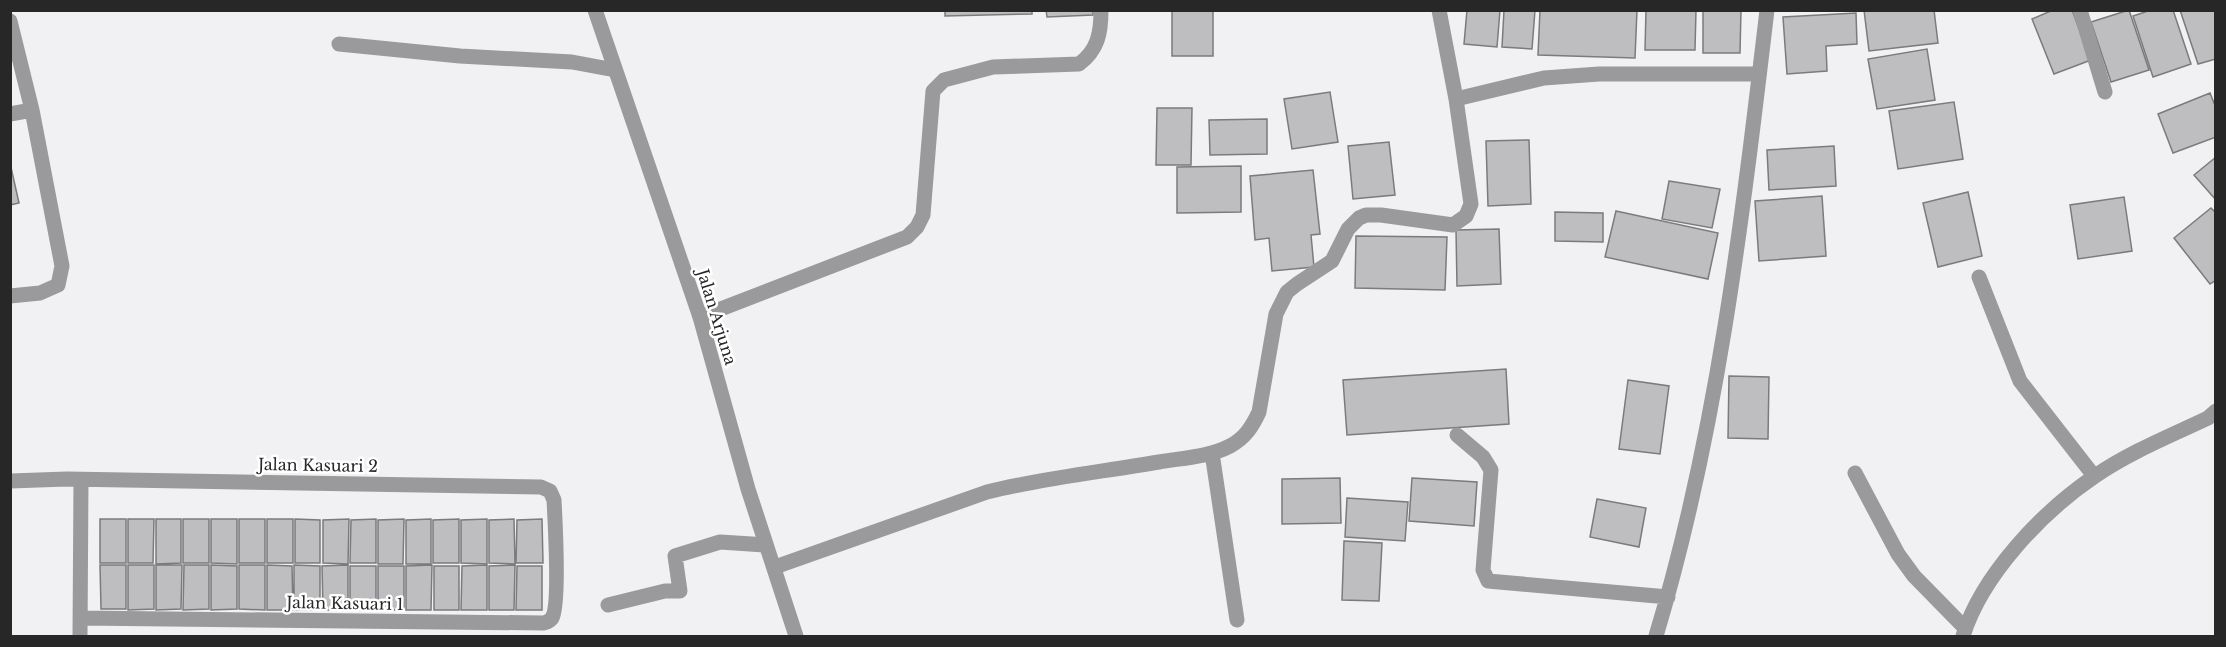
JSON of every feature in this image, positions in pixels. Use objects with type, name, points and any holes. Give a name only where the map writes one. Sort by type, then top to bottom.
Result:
[{"type":"street","name":"Jalan Arjuna","points":[[595,10],[700,316],[766,545],[796,636]]},
{"type":"street","points":[[700,316],[907,237],[917,227],[923,215],[933,91],[944,80],[993,67],[1079,64],[1090,57],[1096,46],[1101,30],[1101,10]]},
{"type":"street","points":[[775,567],[987,492],[1022,483],[1212,453],[1241,439],[1254,424],[1259,412],[1276,314],[1281,302],[1297,284],[1332,261],[1354,222],[1366,215],[1381,215],[1452,225],[1466,216],[1471,204],[1456,99],[1439,10]]},
{"type":"street","points":[[1656,636],[1696,488],[1740,227],[1767,10]]},
{"type":"street","points":[[2080,10],[2105,92]]},
{"type":"street","points":[[10,21],[32,110],[62,266],[62,275],[58,285],[49,290],[10,296]]},
{"type":"street","points":[[339,45],[460,56],[572,62],[615,70]]},
{"type":"street","points":[[1456,99],[1544,78],[1599,74],[1759,74]]},
{"type":"street","points":[[10,114],[32,110]]},
{"type":"street","points":[[1979,277],[2020,381],[2094,476]]},
{"type":"street","points":[[1855,473],[1898,554],[1914,576],[1964,632],[1984,592],[2008,557],[2040,522],[2094,476],[2131,454],[2213,416]]},
{"type":"street","points":[[1456,435],[1483,458],[1491,470],[1483,570],[1488,580],[1668,597]]},
{"type":"street","points":[[1212,453],[1237,620]]},
{"type":"street","points":[[80,636],[81,480]]},
{"type":"street","name":"Jalan Kasuari 2","points":[[10,481],[81,480],[541,487],[550,491],[554,500],[557,563]]},
{"type":"street","points":[[609,605],[665,591],[680,591],[675,556],[720,542],[766,545]]},
{"type":"street","name":"Jalan Kasuari 1","points":[[80,618],[540,624],[550,621],[554,613],[557,563]]},
{"type":"building","points":[[945,10],[1032,10],[1032,14],[945,16]]},
{"type":"building","points":[[1046,10],[1093,10],[1093,15],[1047,17]]},
{"type":"building","points":[[1172,10],[1213,10],[1213,56],[1172,56]]},
{"type":"building","points":[[1467,10],[1500,10],[1497,47],[1464,44]]},
{"type":"building","points":[[1504,10],[1535,10],[1532,49],[1502,47]]},
{"type":"building","points":[[1540,10],[1637,10],[1635,58],[1538,55]]},
{"type":"building","points":[[1646,10],[1696,10],[1695,50],[1645,50]]},
{"type":"building","points":[[1703,10],[1741,10],[1740,53],[1703,53]]},
{"type":"building","points":[[1864,10],[1934,10],[1938,43],[1869,51]]},
{"type":"building","points":[[2053,10],[2072,10],[2091,60],[2054,74],[2032,19]]},
{"type":"building","points":[[2129,10],[2149,70],[2111,82],[2091,22]]},
{"type":"building","points":[[2151,10],[2173,10],[2191,64],[2153,77],[2133,16]]},
{"type":"building","points":[[2180,10],[2216,10],[2216,59],[2198,64]]},
{"type":"building","points":[[1856,13],[1857,44],[1826,46],[1827,71],[1787,74],[1783,17]]},
{"type":"building","points":[[1927,49],[1935,100],[1877,109],[1868,59]]},
{"type":"building","points":[[1330,92],[1338,142],[1292,149],[1284,99]]},
{"type":"building","points":[[2210,93],[2216,108],[2216,137],[2173,153],[2158,114]]},
{"type":"building","points":[[1954,102],[1963,159],[1898,169],[1889,111]]},
{"type":"building","points":[[1157,108],[1192,108],[1191,165],[1156,165]]},
{"type":"building","points":[[1267,119],[1267,154],[1210,155],[1209,120]]},
{"type":"building","points":[[1529,140],[1531,204],[1488,206],[1486,141]]},
{"type":"building","points":[[1389,142],[1395,195],[1353,199],[1348,146]]},
{"type":"building","points":[[1834,146],[1836,186],[1769,190],[1767,150]]},
{"type":"building","points":[[2216,157],[2216,200],[2194,175]]},
{"type":"building","points":[[10,163],[19,203],[10,205]]},
{"type":"building","points":[[1241,166],[1241,212],[1177,213],[1177,167]]},
{"type":"building","points":[[1313,170],[1320,234],[1311,235],[1314,267],[1272,271],[1269,238],[1255,240],[1250,176]]},
{"type":"building","points":[[1669,181],[1720,189],[1712,228],[1662,219]]},
{"type":"building","points":[[1968,192],[1982,256],[1938,267],[1923,203]]},
{"type":"building","points":[[1822,196],[1826,256],[1759,261],[1755,201]]},
{"type":"building","points":[[2124,197],[2132,251],[2078,259],[2070,205]]},
{"type":"building","points":[[2211,208],[2216,213],[2216,280],[2210,284],[2174,238]]},
{"type":"building","points":[[1616,211],[1718,233],[1708,279],[1605,257]]},
{"type":"building","points":[[1555,212],[1603,213],[1603,242],[1555,241]]},
{"type":"building","points":[[1499,229],[1501,284],[1457,286],[1456,230]]},
{"type":"building","points":[[1356,236],[1447,237],[1445,290],[1355,288]]},
{"type":"building","points":[[1506,369],[1509,424],[1347,435],[1343,380]]},
{"type":"building","points":[[1729,376],[1769,377],[1768,439],[1728,438]]},
{"type":"building","points":[[1628,380],[1669,386],[1660,454],[1619,449]]},
{"type":"building","points":[[1340,478],[1341,523],[1282,524],[1282,479]]},
{"type":"building","points":[[1412,478],[1477,482],[1474,526],[1409,521]]},
{"type":"building","points":[[1347,498],[1408,502],[1405,541],[1345,537]]},
{"type":"building","points":[[1597,499],[1646,508],[1639,547],[1590,537]]},
{"type":"building","points":[[100,519],[126,519],[126,563],[100,563]]},
{"type":"building","points":[[128,519],[154,519],[153,563],[128,563]]},
{"type":"building","points":[[156,519],[181,519],[181,563],[156,564]]},
{"type":"building","points":[[183,519],[209,519],[209,563],[183,563]]},
{"type":"building","points":[[211,519],[237,519],[237,564],[211,563]]},
{"type":"building","points":[[239,519],[265,519],[265,563],[239,563]]},
{"type":"building","points":[[267,519],[293,519],[293,563],[267,563]]},
{"type":"building","points":[[295,519],[320,520],[320,563],[295,563]]},
{"type":"building","points":[[349,519],[348,564],[323,563],[323,520]]},
{"type":"building","points":[[376,519],[376,563],[350,563],[351,520]]},
{"type":"building","points":[[404,519],[403,564],[378,564],[378,520]]},
{"type":"building","points":[[431,519],[431,564],[406,564],[406,520]]},
{"type":"building","points":[[459,519],[459,563],[433,563],[433,520]]},
{"type":"building","points":[[487,519],[487,564],[461,563],[461,520]]},
{"type":"building","points":[[514,519],[515,564],[489,563],[489,520]]},
{"type":"building","points":[[542,519],[543,563],[516,563],[517,520]]},
{"type":"building","points":[[1344,541],[1382,543],[1379,601],[1342,600]]},
{"type":"building","points":[[100,565],[126,565],[126,609],[101,609]]},
{"type":"building","points":[[128,565],[154,565],[154,609],[128,610]]},
{"type":"building","points":[[156,565],[182,565],[181,609],[156,610]]},
{"type":"building","points":[[184,565],[209,565],[209,609],[183,610]]},
{"type":"building","points":[[211,565],[237,566],[237,609],[211,610]]},
{"type":"building","points":[[239,565],[265,565],[265,610],[239,609]]},
{"type":"building","points":[[267,565],[292,566],[293,610],[267,610]]},
{"type":"building","points":[[294,565],[320,566],[320,610],[294,610]]},
{"type":"building","points":[[348,565],[348,610],[323,610],[322,566]]},
{"type":"building","points":[[432,565],[431,610],[406,610],[406,566]]},
{"type":"building","points":[[487,565],[487,610],[461,610],[462,566]]},
{"type":"building","points":[[515,565],[514,610],[489,610],[489,566]]},
{"type":"building","points":[[350,566],[376,566],[376,610],[350,609]]},
{"type":"building","points":[[378,566],[404,566],[404,610],[378,610]]},
{"type":"building","points":[[434,566],[459,566],[459,610],[434,610]]},
{"type":"building","points":[[517,566],[542,566],[542,610],[516,610]]}]
